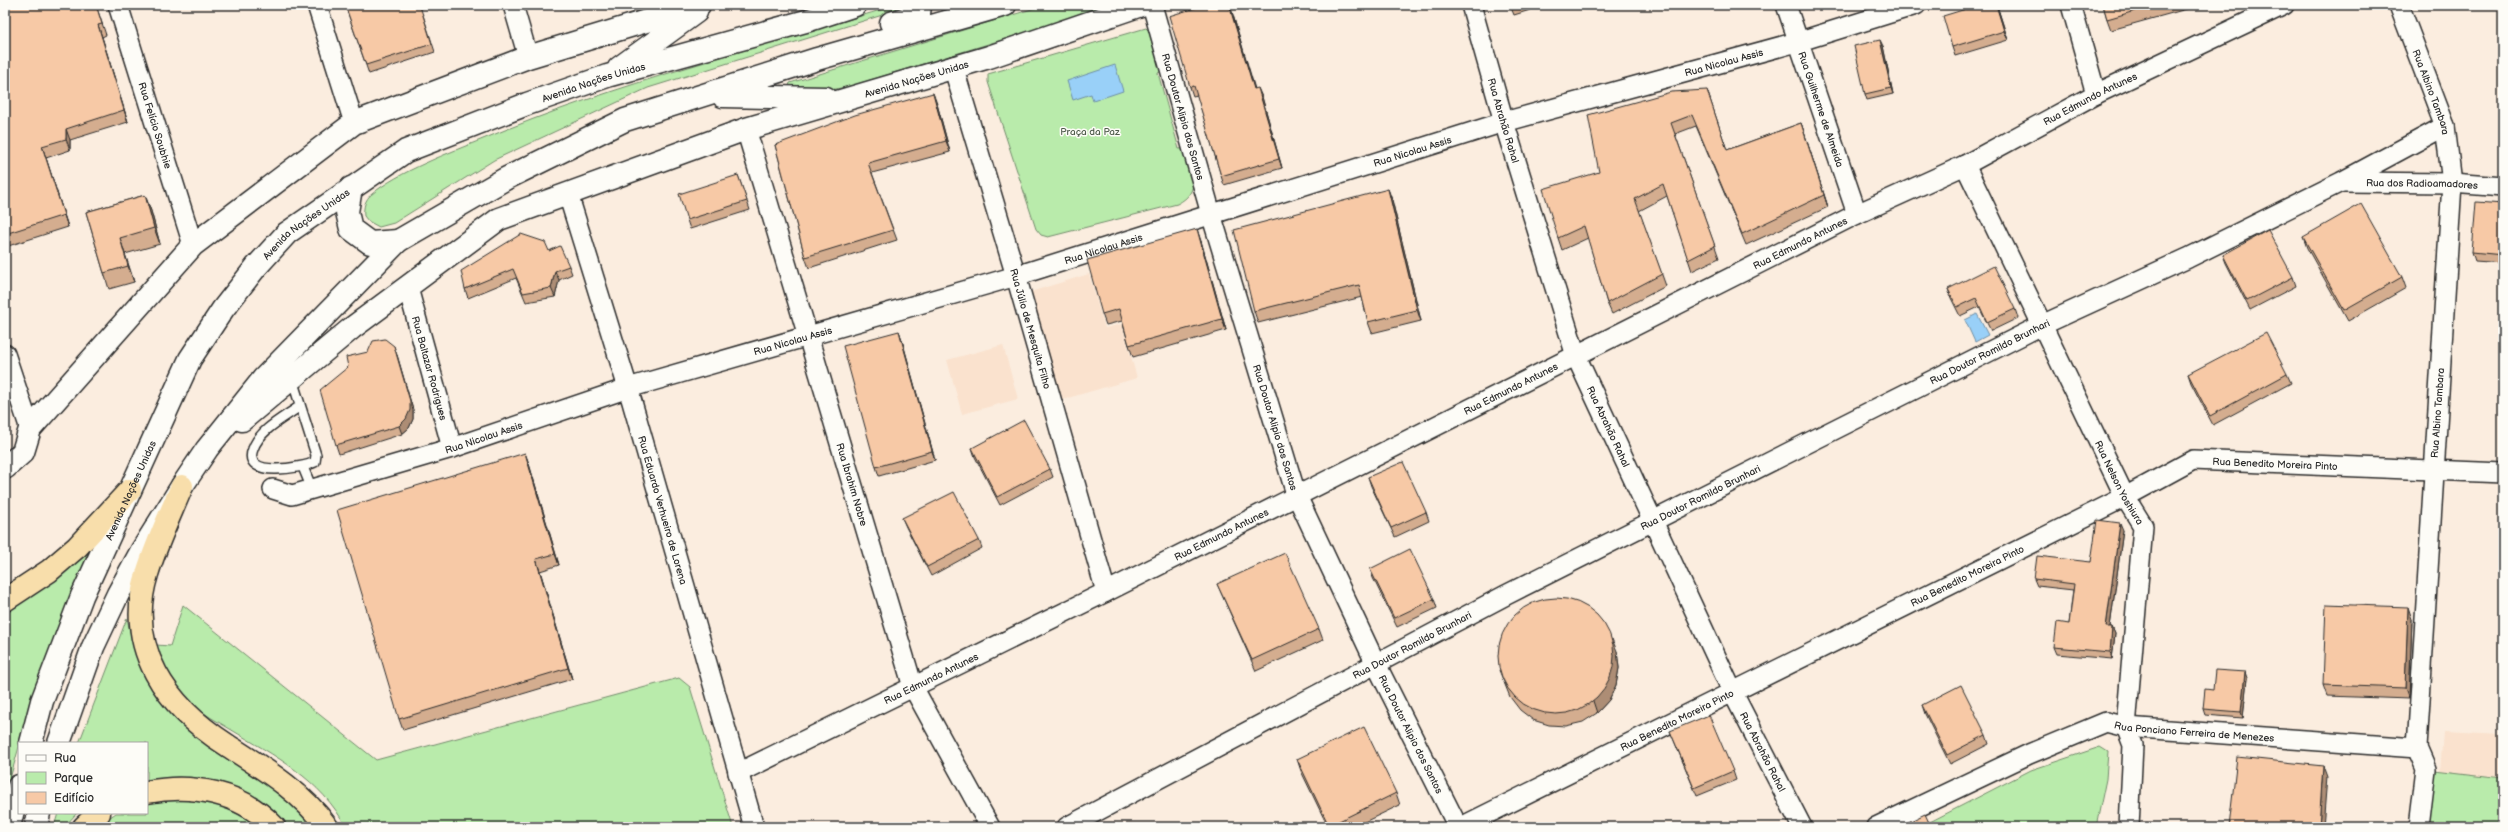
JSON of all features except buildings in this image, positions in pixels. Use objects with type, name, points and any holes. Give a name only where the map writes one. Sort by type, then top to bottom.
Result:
[{"type":"highway","points":[[182,486],[147,574],[141,599],[140,623],[144,646],[153,669],[166,691],[183,710],[205,730],[296,792],[316,811],[327,827]]},
{"type":"highway","points":[[5,600],[49,571],[77,547],[130,490]]},
{"type":"highway","points":[[148,792],[180,788],[220,794],[257,812],[274,827]]},
{"type":"highway","points":[[84,827],[98,814]]},
{"type":"main road","points":[[5,468],[23,452],[30,429],[193,245],[354,123],[528,57],[699,5]]},
{"type":"main road","points":[[607,76],[705,5]]},
{"type":"main road","name":"Avenida Nações Unidas","points":[[30,742],[42,701],[82,596],[190,359],[223,309],[256,267],[287,233],[406,151],[527,104],[607,76],[806,21],[855,5]]},
{"type":"main road","points":[[817,59],[826,42],[919,14],[920,5]]},
{"type":"main road","name":"Avenida Nações Unidas","points":[[59,742],[93,648],[108,614],[142,550],[207,449],[263,379],[398,242],[505,179],[624,120],[708,95],[817,59],[1006,5]]},
{"type":"main road","name":"Avenida Nações Unidas","points":[[207,449],[352,328],[408,288],[452,252],[499,219],[746,129],[952,66],[989,57],[1141,5]]},
{"type":"main road","points":[[708,95],[846,99]]},
{"type":"main road","points":[[351,188],[347,212],[351,229],[370,243],[398,242]]},
{"type":"main road","points":[[9,827],[18,790]]},
{"type":"main road","points":[[36,827],[39,814]]},
{"type":"street","name":"Rua Felício Soubhie","points":[[118,5],[193,245]]},
{"type":"street","points":[[316,5],[354,123]]},
{"type":"street","points":[[514,5],[528,57]]},
{"type":"street","name":"Rua Doutor Alipio dos Santos","points":[[1152,5],[1211,214],[1296,494],[1375,662],[1458,827]]},
{"type":"street","name":"Rua Abrahão Rahal","points":[[1471,5],[1504,122],[1576,356],[1732,693],[1802,827]]},
{"type":"street","name":"Rua Guilherme de Almeida","points":[[1786,5],[1797,42],[1857,214]]},
{"type":"street","name":"Rua Nicolau Assis","points":[[274,489],[292,495],[452,448],[628,388],[808,338],[1016,276],[1504,122],[1797,42],[1916,5]]},
{"type":"street","points":[[2071,5],[2096,94]]},
{"type":"street","name":"Rua Edmundo Antunes","points":[[738,773],[1106,592],[1296,494],[1576,356],[1857,214],[1965,165],[2096,94],[2284,5]]},
{"type":"street","name":"Rua Albino Tambara","points":[[2400,5],[2445,126],[2452,183],[2433,469],[2417,748],[2426,768],[2419,827]]},
{"type":"street","name":"Rua Júlio de Mesquita Filho","points":[[952,66],[1016,276],[1106,592]]},
{"type":"street","name":"Rua Doutor Romildo Brunhari","points":[[1067,827],[1375,662],[2042,325],[2188,258],[2341,182],[2445,126]]},
{"type":"street","name":"Rua Ibrahim Nobre","points":[[746,129],[913,687],[990,827]]},
{"type":"street","name":"Rua Nelson Yoshiura","points":[[1965,165],[2125,497],[2143,526],[2126,727],[2133,745],[2129,827]]},
{"type":"street","name":"Rua dos Radioamadores","points":[[2341,182],[2452,183],[2503,187]]},
{"type":"street","name":"Rua Eduardo Verhueiro de Lorena","points":[[568,194],[628,388],[754,827]]},
{"type":"street","name":"Rua Baltazar Rodrigues","points":[[408,288],[452,448]]},
{"type":"street","points":[[5,354],[30,429]]},
{"type":"street","name":"Rua Benedito Moreira Pinto","points":[[1461,827],[2125,497],[2193,460],[2503,473]]},
{"type":"street","name":"Rua Ponciano Ferreira de Menezes","points":[[1876,827],[2029,754],[2106,722],[2126,727],[2417,748]]},
{"type":"lane","points":[[292,379],[316,455],[315,462],[303,467],[280,470],[256,465],[253,460],[252,450],[264,432],[300,406]]},
{"type":"lane","points":[[303,467],[312,489]]},
{"type":"shaded area","points":[[1089,274],[1105,328],[1122,324],[1137,378],[1061,400],[1030,292]]},
{"type":"shaded area","points":[[1003,345],[1018,399],[962,414],[947,360]]},
{"type":"shaded area","points":[[2443,732],[2503,735],[2503,827],[2436,827]]},
{"type":"green space","points":[[897,5],[907,5],[905,8],[648,88],[494,160],[394,223],[379,227],[368,221],[364,216],[365,204],[368,198],[396,178],[441,156],[533,119],[688,67]]},
{"type":"green space","points":[[1045,5],[1116,5],[854,85],[832,90],[793,89],[789,86],[790,83]]},
{"type":"green space","name":"Praça da Paz","points":[[1146,28],[1153,35],[1162,71],[1158,73],[1179,149],[1186,148],[1193,180],[1193,187],[1190,193],[1185,199],[1177,204],[1048,237],[1041,235],[1036,229],[988,82],[988,74]]},
{"type":"green space","points":[[100,533],[70,600],[39,677],[20,742],[18,742],[18,750],[5,796],[5,609]]},
{"type":"green space","points":[[183,605],[376,760],[679,678],[690,687],[733,827],[346,827],[336,810],[324,795],[296,770],[201,711],[180,691],[166,669],[156,645],[170,646]]},
{"type":"green space","points":[[127,618],[133,644],[143,669],[155,692],[172,713],[282,792],[317,827],[286,827],[267,808],[202,780],[178,777],[148,780],[148,742],[79,742]]},
{"type":"green space","points":[[2100,747],[2108,752],[2106,779],[2096,827],[1930,827],[1928,823],[2031,770]]},
{"type":"green space","points":[[2426,769],[2503,778],[2503,827],[2419,827]]},
{"type":"green space","points":[[170,797],[217,805],[237,813],[260,827],[96,827],[115,814],[148,814],[148,800]]},
{"type":"green space","points":[[58,814],[76,814],[64,827],[54,827]]},
{"type":"water","points":[[1115,65],[1123,91],[1093,101],[1091,94],[1073,100],[1067,81]]},
{"type":"water","points":[[1977,314],[1988,335],[1975,342],[1965,320]]}]
